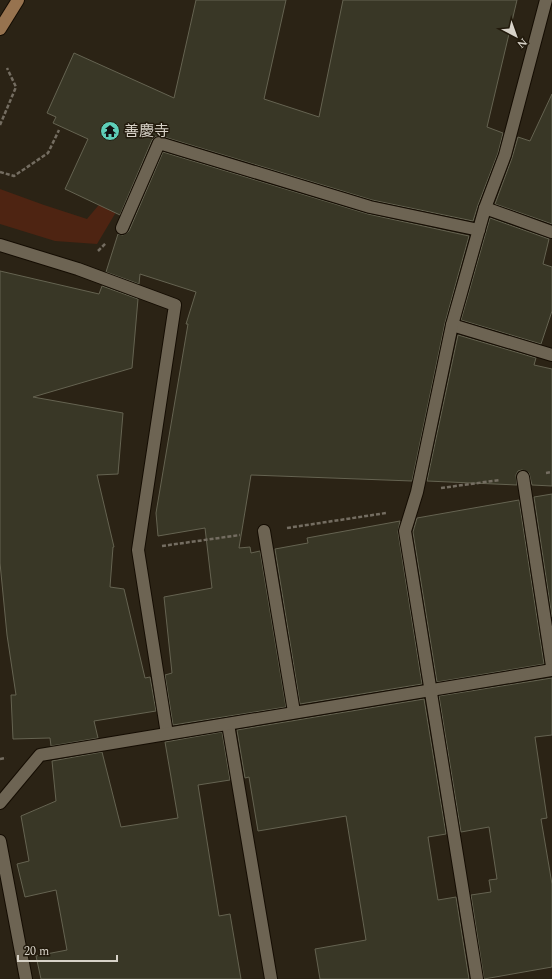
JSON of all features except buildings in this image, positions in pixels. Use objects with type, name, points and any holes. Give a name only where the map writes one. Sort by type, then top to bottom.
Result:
[{"type":"main road","points":[[0,29],[18,0]]},
{"type":"street","points":[[477,979],[404,532],[417,492],[452,325],[485,208],[505,154],[546,0]]},
{"type":"street","points":[[122,228],[159,143],[370,207],[479,230]]},
{"type":"street","points":[[485,208],[552,232]]},
{"type":"street","points":[[0,245],[78,269],[175,305],[138,550],[167,734]]},
{"type":"street","points":[[452,325],[552,356]]},
{"type":"street","points":[[523,477],[552,666]]},
{"type":"street","points":[[264,532],[294,712]]},
{"type":"street","points":[[0,803],[40,755],[552,670]]},
{"type":"street","points":[[228,724],[271,979]]},
{"type":"street","points":[[0,840],[26,979]]},
{"type":"path","points":[[0,125],[16,87],[7,68]]},
{"type":"path","points":[[0,172],[14,176],[48,152],[59,130]]},
{"type":"path","points":[[78,269],[122,228]]},
{"type":"path","points":[[417,492],[552,472]]},
{"type":"shaded area","points":[[119,181],[131,187],[97,244],[55,241],[0,224],[0,189],[87,219]]},
{"type":"place","name":"善慶寺","points":[[110,131]]}]
